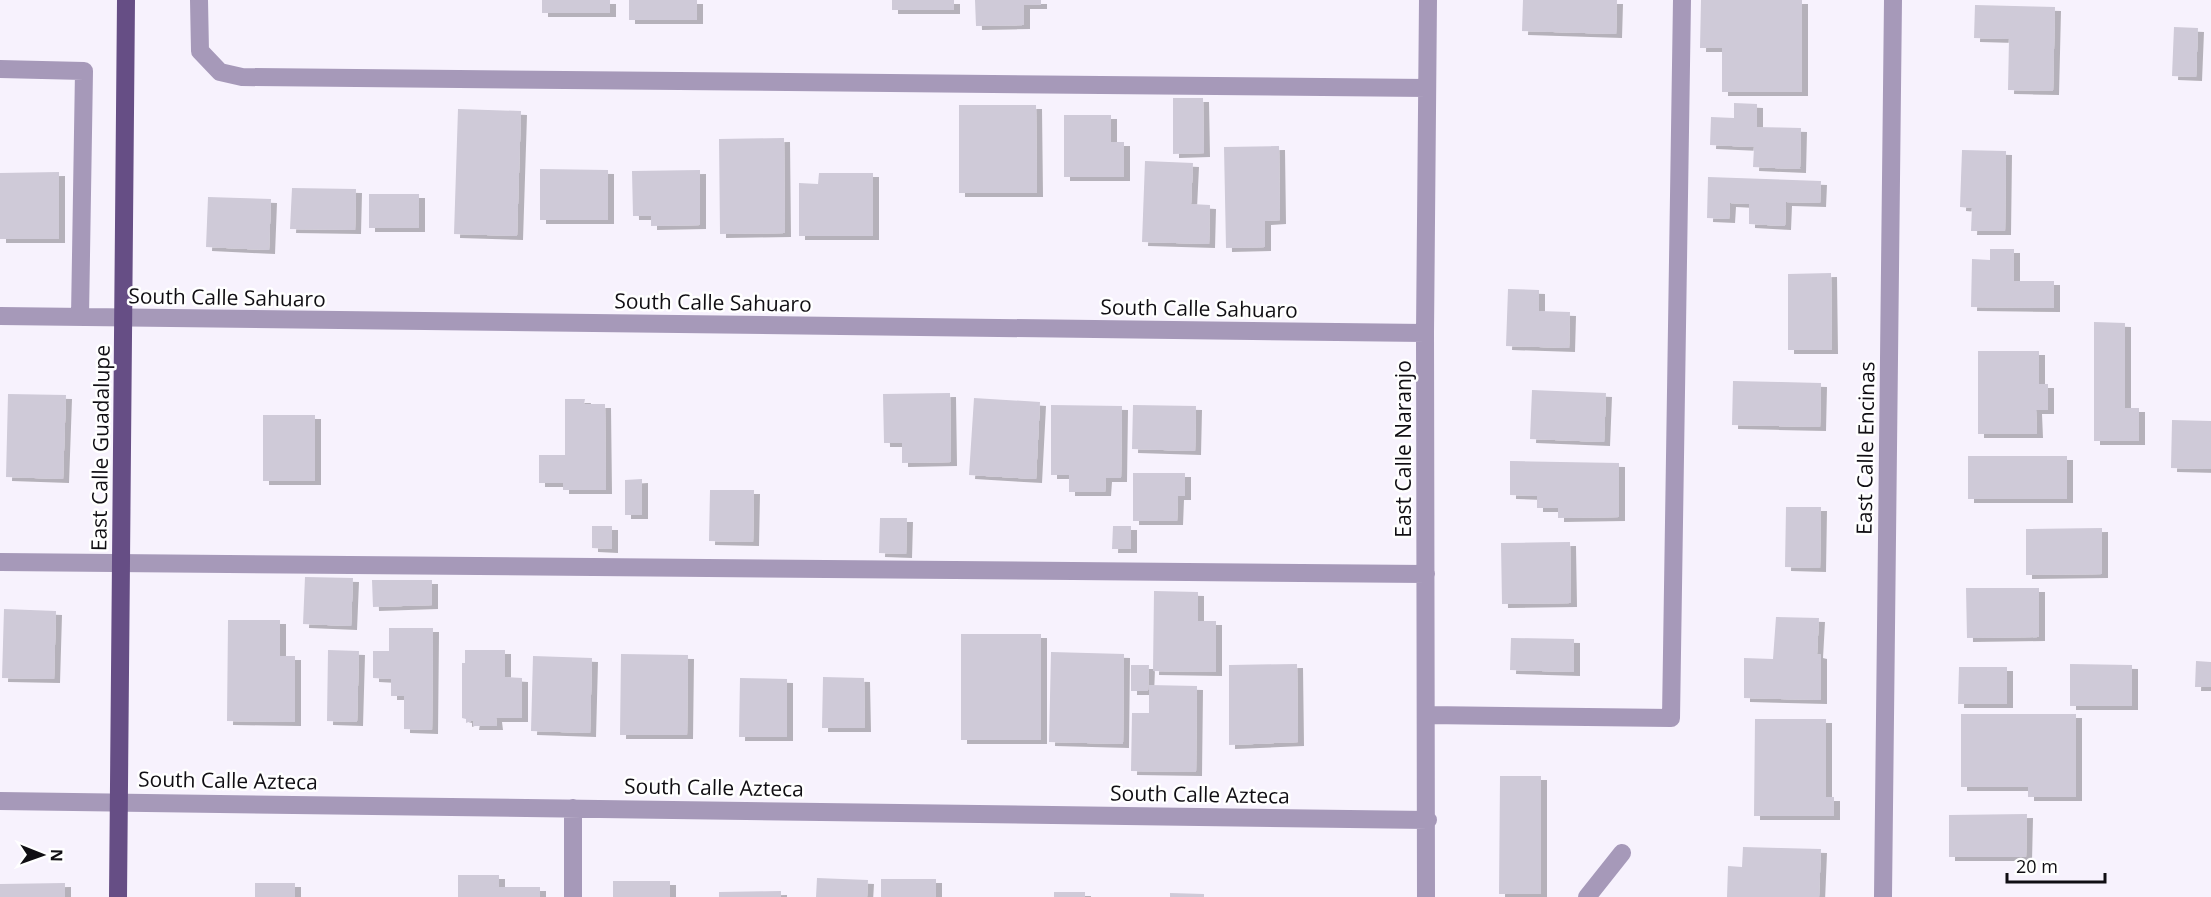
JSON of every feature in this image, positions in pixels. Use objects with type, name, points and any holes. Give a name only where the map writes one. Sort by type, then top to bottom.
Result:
[{"type":"main road","name":"East Calle Guadalupe","points":[[118,897],[126,0]]},
{"type":"street","points":[[199,0],[200,51],[220,72],[242,77],[1427,88]]},
{"type":"street","name":"East Calle Naranjo","points":[[1426,897],[1428,820],[1425,333],[1428,0]]},
{"type":"street","points":[[1427,715],[1671,718],[1682,0]]},
{"type":"street","name":"East Calle Encinas","points":[[1883,897],[1893,0]]},
{"type":"street","points":[[0,69],[84,71],[80,317]]},
{"type":"street","name":"South Calle Sahuaro","points":[[0,316],[1425,333]]},
{"type":"street","points":[[0,562],[1426,574]]},
{"type":"street","name":"South Calle Azteca","points":[[0,801],[1428,820]]},
{"type":"street","points":[[573,808],[573,897]]},
{"type":"street","points":[[1587,897],[1622,853]]},
{"type":"building","points":[[542,0],[610,0],[610,13],[542,13]]},
{"type":"building","points":[[629,0],[697,0],[697,20],[629,20]]},
{"type":"building","points":[[892,0],[954,0],[954,10],[892,10]]},
{"type":"building","points":[[975,0],[1041,0],[1041,5],[1024,5],[1024,25],[976,26]]},
{"type":"building","points":[[1523,0],[1617,0],[1616,34],[1522,31]]},
{"type":"building","points":[[1701,0],[1802,0],[1802,92],[1722,92],[1722,48],[1700,48]]},
{"type":"building","points":[[1975,5],[2055,7],[2053,91],[2008,90],[2009,39],[1974,38]]},
{"type":"building","points":[[2174,27],[2198,28],[2196,77],[2172,76]]},
{"type":"building","points":[[1173,98],[1203,98],[1204,153],[1173,154]]},
{"type":"building","points":[[1734,103],[1757,104],[1757,127],[1801,128],[1800,169],[1753,167],[1754,147],[1710,145],[1711,117],[1734,118]]},
{"type":"building","points":[[959,105],[1036,105],[1037,193],[959,193]]},
{"type":"building","points":[[458,109],[521,111],[517,236],[454,234]]},
{"type":"building","points":[[1064,115],[1111,115],[1111,142],[1124,142],[1124,177],[1064,177]]},
{"type":"building","points":[[784,138],[785,233],[720,234],[719,139]]},
{"type":"building","points":[[1279,146],[1280,220],[1265,221],[1265,247],[1226,248],[1224,147]]},
{"type":"building","points":[[1962,150],[2006,151],[2005,231],[1971,231],[1972,208],[1960,207]]},
{"type":"building","points":[[1145,161],[1193,163],[1191,204],[1210,205],[1209,244],[1142,242]]},
{"type":"building","points":[[540,169],[608,170],[608,220],[540,220]]},
{"type":"building","points":[[700,170],[700,225],[651,226],[651,216],[633,216],[632,171]]},
{"type":"building","points":[[59,172],[59,239],[0,239],[0,173]]},
{"type":"building","points":[[819,173],[873,173],[873,236],[799,236],[799,183],[818,184]]},
{"type":"building","points":[[1708,177],[1821,181],[1820,203],[1786,202],[1785,226],[1749,224],[1749,204],[1730,203],[1729,219],[1707,218]]},
{"type":"building","points":[[292,188],[356,189],[355,230],[290,229]]},
{"type":"building","points":[[369,194],[419,194],[419,228],[369,228]]},
{"type":"building","points":[[208,197],[271,199],[269,250],[206,247]]},
{"type":"building","points":[[1990,249],[2014,249],[2014,281],[2054,281],[2054,308],[1971,307],[1972,259],[1990,260]]},
{"type":"building","points":[[1831,273],[1832,350],[1788,350],[1788,274]]},
{"type":"building","points":[[1508,289],[1539,290],[1539,311],[1570,312],[1569,348],[1506,346]]},
{"type":"building","points":[[2094,322],[2125,323],[2125,408],[2139,408],[2139,441],[2094,441]]},
{"type":"building","points":[[1978,351],[2039,351],[2039,384],[2048,384],[2048,410],[2036,410],[2037,434],[1978,434]]},
{"type":"building","points":[[1733,381],[1821,383],[1820,427],[1732,425]]},
{"type":"building","points":[[1532,390],[1606,393],[1604,442],[1530,439]]},
{"type":"building","points":[[950,393],[951,462],[902,463],[902,443],[884,443],[883,394]]},
{"type":"building","points":[[8,394],[66,395],[63,479],[6,477]]},
{"type":"building","points":[[974,398],[1040,402],[1036,479],[969,475]]},
{"type":"building","points":[[565,399],[585,399],[584,404],[605,404],[606,490],[563,490],[563,483],[539,483],[539,455],[565,455]]},
{"type":"building","points":[[1051,405],[1122,406],[1121,478],[1106,478],[1105,492],[1069,492],[1069,475],[1051,475]]},
{"type":"building","points":[[1133,405],[1196,406],[1195,451],[1132,449]]},
{"type":"building","points":[[263,415],[315,415],[315,481],[263,481]]},
{"type":"building","points":[[2172,420],[2211,421],[2211,469],[2171,468]]},
{"type":"building","points":[[1968,456],[2067,456],[2067,499],[1968,499]]},
{"type":"building","points":[[1510,461],[1619,463],[1619,517],[1558,518],[1558,508],[1537,508],[1537,496],[1510,495]]},
{"type":"building","points":[[1133,473],[1185,473],[1185,496],[1178,496],[1177,521],[1133,521]]},
{"type":"building","points":[[642,479],[642,515],[625,515],[625,480]]},
{"type":"building","points":[[710,490],[754,490],[753,542],[709,541]]},
{"type":"building","points":[[1786,507],[1821,507],[1820,568],[1785,567]]},
{"type":"building","points":[[880,518],[907,518],[906,554],[879,553]]},
{"type":"building","points":[[592,526],[612,526],[612,549],[592,548]]},
{"type":"building","points":[[1113,526],[1131,526],[1131,549],[1112,549]]},
{"type":"building","points":[[2102,528],[2102,574],[2026,575],[2026,529]]},
{"type":"building","points":[[1570,542],[1571,603],[1502,604],[1501,543]]},
{"type":"building","points":[[305,577],[353,578],[351,626],[303,624]]},
{"type":"building","points":[[372,580],[432,580],[432,605],[373,607]]},
{"type":"building","points":[[1966,588],[2039,588],[2039,637],[1967,638]]},
{"type":"building","points":[[1154,591],[1198,592],[1198,621],[1216,621],[1216,672],[1153,671]]},
{"type":"building","points":[[4,609],[56,611],[54,679],[2,678]]},
{"type":"building","points":[[1776,617],[1819,618],[1817,654],[1821,655],[1821,700],[1744,698],[1744,658],[1773,659]]},
{"type":"building","points":[[228,620],[280,620],[280,656],[295,656],[295,722],[227,721]]},
{"type":"building","points":[[389,628],[433,628],[432,730],[404,729],[404,696],[391,696],[391,679],[373,678],[373,651],[389,651]]},
{"type":"building","points":[[961,634],[1041,634],[1041,740],[961,740]]},
{"type":"building","points":[[1511,638],[1574,639],[1574,672],[1510,670]]},
{"type":"building","points":[[328,650],[359,651],[357,722],[327,721]]},
{"type":"building","points":[[465,650],[505,650],[505,677],[522,678],[522,718],[496,718],[497,726],[473,726],[474,720],[466,723],[466,719],[462,718],[462,663],[465,663]]},
{"type":"building","points":[[1051,652],[1124,654],[1123,744],[1049,742]]},
{"type":"building","points":[[621,654],[688,655],[687,735],[620,735]]},
{"type":"building","points":[[533,656],[592,658],[590,733],[531,731]]},
{"type":"building","points":[[2196,661],[2211,662],[2211,687],[2195,687]]},
{"type":"building","points":[[1297,664],[1298,742],[1229,745],[1229,665]]},
{"type":"building","points":[[2070,664],[2132,665],[2132,706],[2070,706]]},
{"type":"building","points":[[1131,665],[1149,665],[1148,691],[1131,691]]},
{"type":"building","points":[[1959,667],[2007,667],[2007,704],[1958,704]]},
{"type":"building","points":[[823,677],[864,678],[865,728],[822,728]]},
{"type":"building","points":[[740,678],[787,679],[787,737],[739,737]]},
{"type":"building","points":[[1149,685],[1197,686],[1196,772],[1131,771],[1132,713],[1149,713]]},
{"type":"building","points":[[1961,714],[2076,714],[2076,797],[2028,797],[2028,787],[1961,787]]},
{"type":"building","points":[[1755,719],[1826,719],[1826,797],[1834,797],[1834,816],[1754,816]]},
{"type":"building","points":[[1500,776],[1541,776],[1541,894],[1499,894]]},
{"type":"building","points":[[2027,814],[2026,857],[1949,857],[1949,815]]},
{"type":"building","points":[[1743,847],[1821,849],[1819,897],[1727,897],[1728,866],[1742,867]]},
{"type":"building","points":[[458,875],[499,875],[499,887],[540,887],[540,897],[458,897]]},
{"type":"building","points":[[817,878],[868,880],[867,897],[816,897]]},
{"type":"building","points":[[881,879],[936,879],[936,897],[881,897]]},
{"type":"building","points":[[613,881],[670,881],[670,897],[613,897]]},
{"type":"building","points":[[65,883],[65,897],[0,897],[0,884]]},
{"type":"building","points":[[255,883],[295,883],[295,897],[255,897]]},
{"type":"building","points":[[781,891],[781,897],[719,897],[719,892]]},
{"type":"building","points":[[1054,892],[1085,892],[1085,897],[1054,897]]},
{"type":"building","points":[[1170,893],[1204,894],[1204,897],[1170,897]]}]
